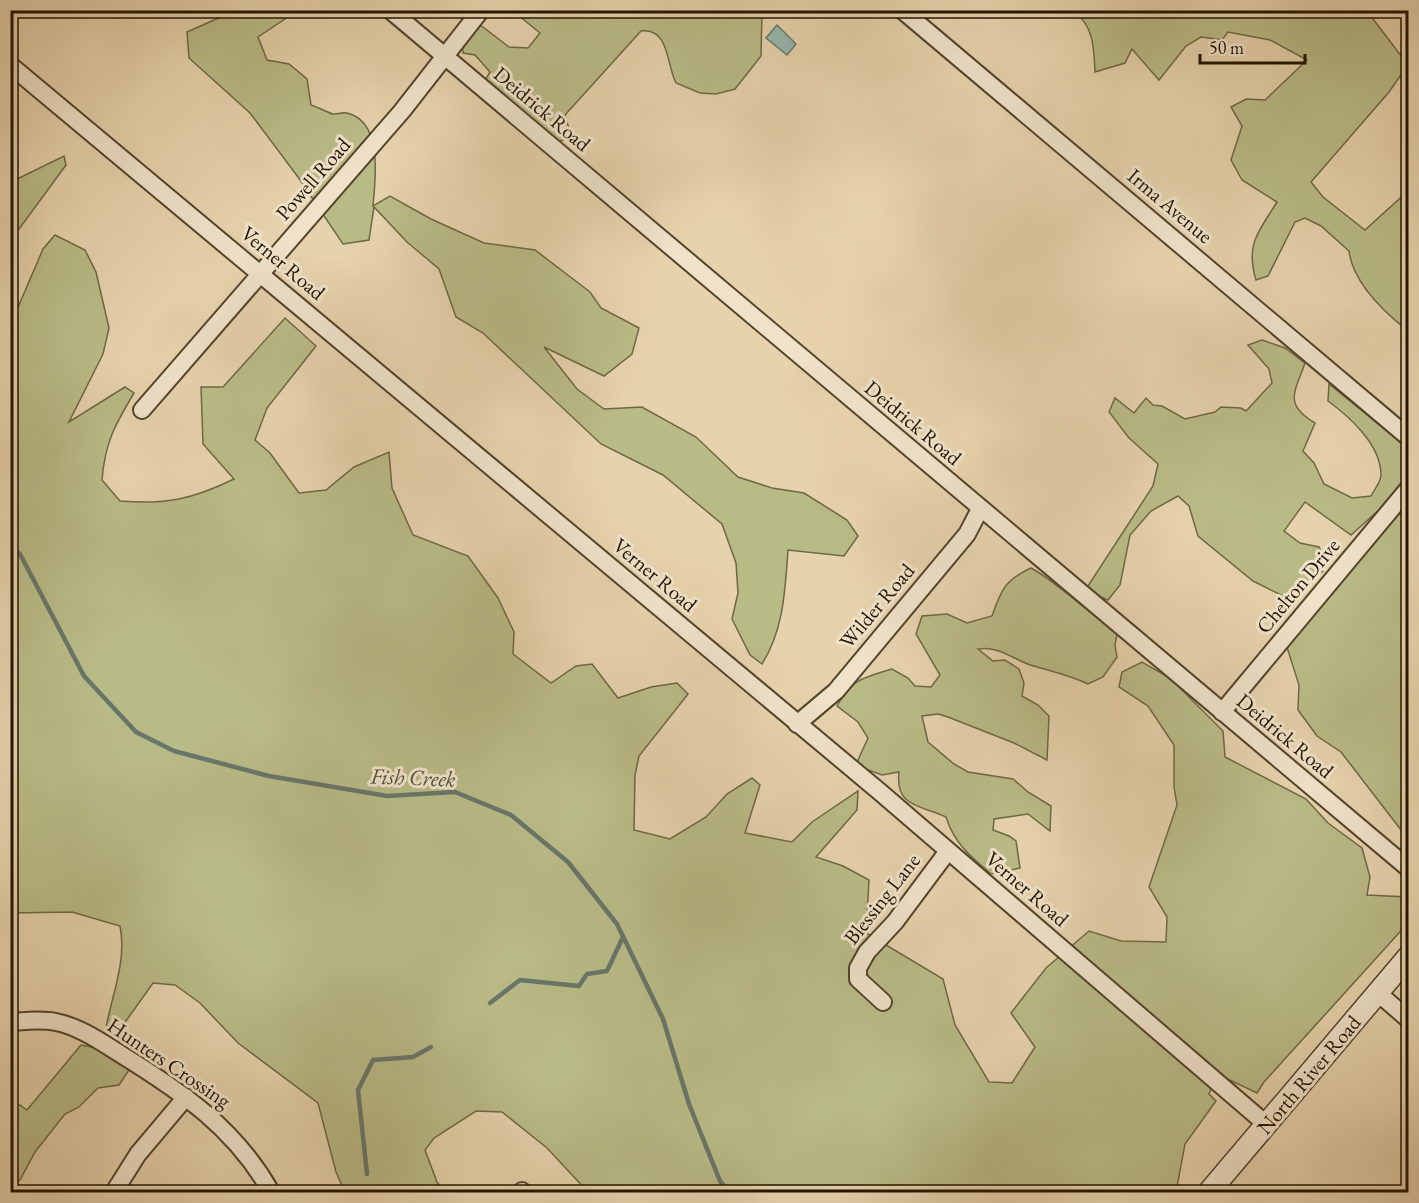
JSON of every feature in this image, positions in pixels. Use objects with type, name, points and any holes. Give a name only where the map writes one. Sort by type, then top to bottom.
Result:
[{"type":"street","name":"Deidrick Road","points":[[390,10],[1408,868]]},
{"type":"street","name":"Powell Road","points":[[142,410],[446,57],[481,10]]},
{"type":"street","name":"Irma Avenue","points":[[902,10],[1408,436]]},
{"type":"street","name":"Verner Road","points":[[10,65],[948,851],[1267,1125]]},
{"type":"street","name":"Chelton Drive","points":[[1222,712],[1408,489]]},
{"type":"street","name":"Wilder Road","points":[[797,724],[836,691],[967,534],[980,509]]},
{"type":"street","name":"Blessing Lane","points":[[883,1002],[858,979],[858,969],[867,952],[895,922],[948,851]]},
{"type":"street","name":"North River Road","points":[[1209,1192],[1408,957]]},
{"type":"street","points":[[1378,993],[1408,1019]]},
{"type":"street","name":"Hunters Crossing","points":[[10,1022],[33,1020],[69,1026],[142,1067],[218,1122],[250,1156],[271,1192]]},
{"type":"street","points":[[114,1192],[138,1154],[186,1097]]},
{"type":"green space","points":[[221,11],[292,11],[294,13],[258,37],[267,60],[289,64],[307,79],[311,105],[333,114],[347,113],[359,119],[367,128],[375,153],[373,206],[390,196],[431,219],[484,243],[535,250],[590,292],[601,308],[639,328],[632,354],[604,376],[544,347],[577,389],[604,409],[642,407],[696,437],[738,477],[772,488],[804,493],[847,520],[858,536],[844,556],[788,550],[779,623],[762,664],[750,655],[732,619],[738,593],[736,563],[722,524],[663,475],[601,444],[483,333],[456,317],[439,269],[407,242],[374,207],[369,240],[343,244],[298,177],[250,113],[189,58],[187,32],[223,16]]},
{"type":"green space","points":[[513,11],[762,11],[761,56],[735,89],[716,94],[700,93],[676,83],[662,41],[657,35],[641,31],[565,115],[570,132],[569,139],[559,141],[484,82],[490,72],[475,55],[463,53],[462,43],[479,24],[509,47],[528,48],[540,33]]},
{"type":"green space","points":[[1073,11],[1367,11],[1408,65],[1389,92],[1311,182],[1323,197],[1365,230],[1408,191],[1408,331],[1371,296],[1357,274],[1349,251],[1321,226],[1305,218],[1295,222],[1268,276],[1256,280],[1252,257],[1253,247],[1260,230],[1277,202],[1242,180],[1231,160],[1242,126],[1231,107],[1246,99],[1265,100],[1307,60],[1270,40],[1228,32],[1222,40],[1201,37],[1186,46],[1159,80],[1132,49],[1125,63],[1095,72],[1092,38],[1085,23]]},
{"type":"green space","points":[[64,156],[66,165],[11,240],[11,182]]},
{"type":"green space","points":[[55,235],[85,250],[96,272],[109,328],[103,354],[69,422],[125,387],[134,393],[112,434],[103,467],[102,480],[120,501],[151,502],[179,499],[234,479],[203,444],[201,387],[223,387],[285,318],[316,346],[267,408],[255,440],[270,453],[299,493],[326,490],[354,467],[389,452],[392,488],[413,535],[468,556],[498,598],[514,632],[513,654],[551,683],[576,666],[592,664],[618,698],[651,687],[677,683],[688,694],[639,756],[635,775],[634,830],[670,839],[706,817],[727,794],[752,778],[760,785],[745,833],[792,842],[812,822],[858,791],[857,810],[816,857],[843,866],[869,880],[866,933],[943,979],[955,1025],[989,1082],[1012,1083],[1035,1047],[1011,1013],[1046,968],[1089,931],[1121,941],[1166,942],[1167,917],[1149,887],[1177,805],[1174,787],[1174,745],[1148,706],[1119,687],[1122,672],[1142,662],[1170,678],[1223,731],[1225,757],[1306,799],[1328,823],[1362,848],[1370,877],[1367,895],[1408,897],[1408,923],[1264,1082],[1257,1093],[1217,1074],[1209,1094],[1216,1101],[1185,1144],[1176,1192],[588,1192],[547,1148],[502,1112],[476,1111],[434,1138],[425,1150],[437,1182],[445,1192],[345,1192],[336,1172],[318,1103],[238,1043],[200,1003],[175,985],[153,983],[121,1028],[106,1028],[122,952],[120,926],[72,912],[11,913],[10,326],[43,249]]},
{"type":"green space","points":[[1262,340],[1285,348],[1305,363],[1294,397],[1299,410],[1315,423],[1303,451],[1314,463],[1324,484],[1352,498],[1371,496],[1381,478],[1380,464],[1370,443],[1346,415],[1328,401],[1329,384],[1408,448],[1408,476],[1380,509],[1351,535],[1305,502],[1284,531],[1300,543],[1319,547],[1326,560],[1323,571],[1289,599],[1253,581],[1198,536],[1189,506],[1178,496],[1151,511],[1130,535],[1120,585],[1108,600],[1095,595],[1088,586],[1153,486],[1158,464],[1129,438],[1109,412],[1115,398],[1134,413],[1146,398],[1153,405],[1162,406],[1185,419],[1215,412],[1221,407],[1241,408],[1246,411],[1272,383],[1269,369],[1248,345]]},
{"type":"green space","points":[[1408,489],[1408,839],[1341,752],[1317,736],[1298,710],[1299,685],[1284,638]]},
{"type":"green space","points":[[1031,568],[1095,616],[1118,629],[1115,645],[1117,657],[1103,677],[1088,684],[1030,665],[999,651],[978,649],[993,661],[1005,660],[1019,669],[1024,683],[1022,696],[1038,705],[1049,716],[1047,760],[1014,743],[948,717],[938,714],[922,716],[928,742],[954,764],[968,772],[1013,779],[1028,792],[1051,806],[1050,831],[1028,814],[994,819],[993,830],[1016,841],[1020,868],[991,874],[958,842],[946,817],[919,807],[905,798],[901,792],[899,772],[882,775],[860,767],[858,760],[868,738],[858,722],[837,706],[853,685],[892,669],[908,678],[915,686],[931,687],[940,675],[916,634],[922,616],[947,614],[967,623],[992,616],[1005,587],[1015,577]]},
{"type":"green space","points":[[81,1045],[108,1052],[119,1059],[129,1070],[119,1085],[98,1088],[79,1107],[65,1114],[35,1152],[20,1180],[11,1186],[11,1107],[20,1105],[27,1110]]},
{"type":"water","points":[[777,25],[796,44],[787,55],[766,38]]},
{"type":"waterway","name":"Fish Creek","points":[[10,546],[20,554],[84,676],[136,732],[174,751],[269,776],[387,796],[455,792],[511,815],[568,862],[617,924],[663,1019],[689,1104],[720,1181],[729,1192]]},
{"type":"waterway","points":[[490,1003],[520,980],[579,986],[587,974],[607,971],[623,937]]},
{"type":"waterway","points":[[367,1174],[358,1090],[373,1060],[413,1057],[431,1047]]}]
